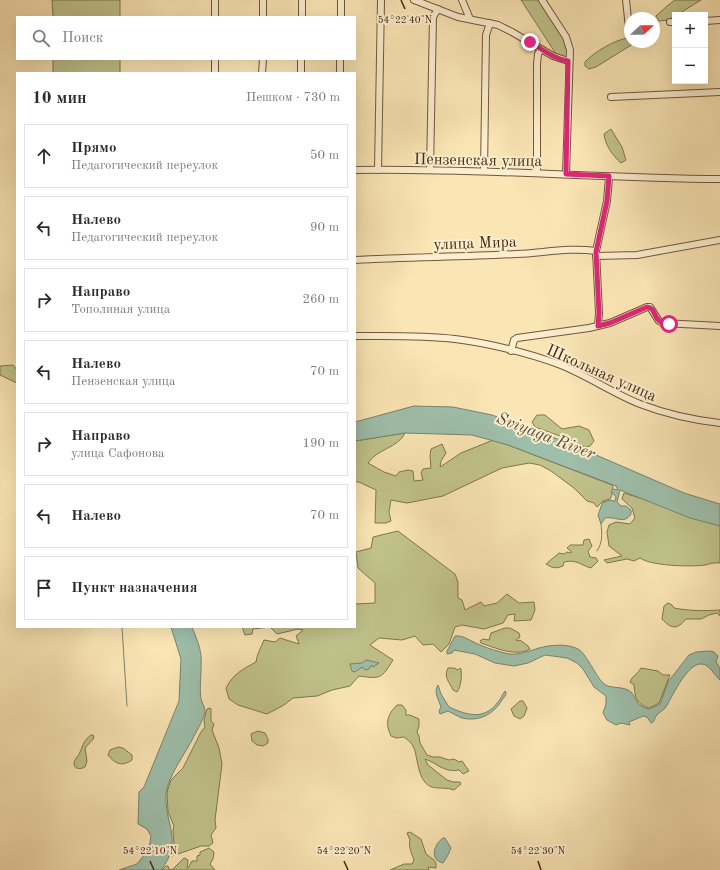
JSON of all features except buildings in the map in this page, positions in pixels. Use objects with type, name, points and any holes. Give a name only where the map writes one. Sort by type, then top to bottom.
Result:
[{"type":"street","points":[[215,0],[215,16]]},
{"type":"street","points":[[263,0],[263,16]]},
{"type":"street","points":[[302,0],[302,16]]},
{"type":"street","points":[[341,0],[341,16]]},
{"type":"street","points":[[378,170],[381,0]]},
{"type":"street","points":[[414,0],[458,16],[490,22],[505,28],[558,58],[568,61]]},
{"type":"street","points":[[462,0],[470,19]]},
{"type":"street","points":[[542,0],[566,37],[570,50],[568,61],[566,174]]},
{"type":"street","points":[[626,0],[627,12]]},
{"type":"street","points":[[430,170],[434,17],[438,9]]},
{"type":"street","points":[[708,21],[720,20]]},
{"type":"street","points":[[484,171],[486,35],[490,22]]},
{"type":"street","points":[[536,172],[537,64],[538,54],[541,49]]},
{"type":"street","points":[[215,60],[215,72]]},
{"type":"street","points":[[262,60],[262,72]]},
{"type":"street","points":[[301,60],[301,72]]},
{"type":"street","points":[[340,60],[340,72]]},
{"type":"street","points":[[611,97],[720,92]]},
{"type":"street","name":"Пензенская улица","points":[[356,170],[536,172],[609,176],[720,179]]},
{"type":"street","points":[[598,326],[599,313],[596,254],[607,201],[609,176]]},
{"type":"street","name":"улица Мира","points":[[356,260],[585,250],[596,254],[636,255],[720,240]]},
{"type":"street","points":[[511,351],[514,340],[517,338],[598,326],[610,323],[647,307],[650,307],[659,321],[663,323],[720,326]]},
{"type":"street","name":"Школьная улица","points":[[356,336],[422,336],[448,338],[491,345],[571,369],[639,404],[688,418],[720,423]]},
{"type":"green space","points":[[52,0],[120,0],[120,16],[53,16]]},
{"type":"green space","points":[[521,0],[540,0],[572,51],[569,58],[558,57]]},
{"type":"green space","points":[[675,0],[701,0],[682,12],[672,12],[672,18],[669,20],[660,21],[660,12]]},
{"type":"green space","points":[[624,39],[624,48],[626,48],[596,67],[589,69],[585,66],[585,62],[599,50]]},
{"type":"green space","points":[[53,60],[120,60],[120,72],[53,72]]},
{"type":"green space","points":[[611,129],[622,147],[626,160],[621,163],[610,150],[606,142],[604,134]]},
{"type":"green space","points":[[13,365],[16,369],[16,383],[0,375],[0,366]]},
{"type":"green space","points":[[537,415],[545,415],[562,429],[579,426],[589,430],[594,441],[590,446],[585,447],[535,427],[532,422]]},
{"type":"green space","points":[[405,433],[398,442],[372,458],[368,463],[384,472],[396,476],[399,472],[408,470],[413,471],[414,481],[423,480],[421,473],[423,469],[431,468],[431,449],[442,444],[446,453],[441,461],[440,467],[461,453],[493,440],[612,485],[612,495],[610,499],[603,501],[597,507],[594,503],[587,501],[574,488],[551,471],[540,465],[529,463],[502,468],[443,496],[407,503],[391,500],[389,512],[391,521],[386,523],[375,523],[376,490],[356,482],[356,441]]},
{"type":"green space","points":[[624,493],[720,523],[720,563],[699,566],[681,566],[653,563],[640,558],[634,561],[627,559],[607,563],[604,560],[622,556],[609,546],[607,532],[609,525],[616,522],[630,524],[635,518],[632,508],[622,499]]},
{"type":"green space","points":[[398,531],[455,574],[458,582],[458,598],[462,600],[465,610],[481,602],[484,606],[497,603],[507,594],[519,603],[534,602],[535,610],[531,620],[514,621],[515,614],[508,615],[503,623],[484,629],[462,625],[455,627],[449,644],[441,652],[433,644],[423,645],[415,636],[402,640],[379,638],[370,645],[393,660],[386,671],[380,676],[359,676],[350,686],[332,690],[317,696],[293,698],[284,705],[267,714],[238,705],[229,699],[226,688],[235,675],[256,662],[264,640],[275,642],[280,638],[299,644],[296,636],[303,630],[298,629],[277,634],[271,628],[356,628],[356,604],[375,603],[375,583],[358,568],[356,552],[371,548],[373,537]]},
{"type":"green space","points":[[589,539],[592,546],[588,551],[590,557],[596,558],[598,561],[591,568],[572,561],[564,562],[563,566],[556,568],[546,564],[559,553],[571,553],[571,551],[567,548],[570,545],[583,545],[584,540]]},
{"type":"green space","points":[[668,603],[674,608],[680,609],[720,610],[720,616],[717,613],[701,619],[686,619],[680,625],[674,627],[668,625],[662,619],[664,606]]},
{"type":"green space","points":[[242,628],[262,628],[253,629],[252,634],[245,635]]},
{"type":"green space","points":[[505,628],[510,628],[519,633],[520,637],[516,640],[520,640],[530,649],[512,652],[481,643],[480,641],[483,639],[489,640],[491,633]]},
{"type":"green space","points":[[448,668],[458,670],[460,668],[461,669],[461,681],[457,692],[453,690],[448,680],[446,674]]},
{"type":"green space","points":[[641,668],[658,671],[663,675],[670,675],[659,703],[649,708],[637,700],[634,685],[630,682]]},
{"type":"green space","points":[[520,701],[523,701],[527,708],[524,716],[520,719],[514,716],[511,709]]},
{"type":"green space","points":[[397,705],[402,705],[406,710],[406,715],[419,719],[417,732],[420,743],[427,755],[449,760],[454,759],[459,762],[462,761],[469,771],[463,774],[459,770],[454,771],[445,769],[425,759],[428,765],[447,780],[460,782],[461,784],[454,790],[435,788],[427,785],[421,776],[412,745],[404,737],[396,738],[391,736],[388,727],[388,719],[391,712]]},
{"type":"green space","points":[[210,708],[211,721],[214,724],[212,730],[219,748],[222,764],[215,820],[216,828],[211,835],[213,843],[209,846],[201,846],[172,856],[174,845],[174,826],[168,812],[167,792],[171,780],[183,768],[205,727],[204,720],[207,709]]},
{"type":"green space","points":[[258,731],[265,733],[268,739],[268,743],[263,746],[257,745],[252,741],[251,734]]},
{"type":"green space","points":[[93,735],[94,738],[85,748],[87,761],[85,767],[80,769],[77,768],[74,764],[75,761],[85,741]]},
{"type":"green space","points":[[118,747],[123,748],[132,755],[132,760],[122,764],[113,761],[108,755],[110,750]]},
{"type":"green space","points":[[410,832],[421,839],[426,854],[434,860],[436,863],[436,868],[428,867],[429,870],[390,870],[404,864],[412,864],[414,860],[407,833]]},
{"type":"green space","points":[[209,848],[214,852],[213,859],[210,864],[215,870],[172,870],[184,858],[188,860],[188,868],[192,861],[197,861],[197,856],[200,855],[200,852]]},
{"type":"green space","points":[[168,866],[169,869],[172,870],[162,870]]},
{"type":"water","name":"Sviyaga River","points":[[414,406],[453,407],[492,415],[566,442],[684,493],[720,504],[720,526],[690,518],[620,490],[617,502],[621,506],[626,506],[631,510],[631,514],[623,520],[605,518],[601,524],[598,515],[603,502],[611,500],[615,501],[616,497],[611,491],[613,489],[618,490],[616,486],[508,445],[472,435],[405,433],[356,441],[356,422]]},
{"type":"water","points":[[171,628],[192,628],[199,645],[201,656],[200,694],[205,713],[191,743],[167,787],[166,805],[172,841],[171,850],[168,859],[161,870],[119,870],[137,864],[149,849],[151,836],[147,829],[138,824],[139,792],[144,787],[179,701],[181,659]]},
{"type":"water","points":[[455,636],[465,638],[487,648],[509,654],[521,653],[553,645],[573,647],[581,651],[605,685],[628,690],[640,705],[649,709],[660,704],[668,682],[689,655],[696,652],[710,651],[714,652],[718,656],[716,662],[720,668],[720,680],[707,666],[702,664],[697,665],[686,673],[666,707],[656,716],[653,722],[651,723],[647,717],[643,716],[629,722],[630,725],[621,723],[616,725],[607,720],[603,713],[606,704],[606,696],[594,687],[583,669],[577,663],[567,658],[545,655],[528,663],[514,666],[495,663],[475,654],[454,650],[452,653],[447,654],[447,651]]},
{"type":"water","points":[[366,660],[379,663],[373,667],[371,665],[369,669],[366,670],[362,667],[355,672],[352,671],[350,664],[362,663]]},
{"type":"water","points":[[438,685],[441,694],[449,707],[475,715],[487,712],[493,708],[505,691],[506,693],[499,705],[490,713],[480,718],[468,719],[462,718],[448,711],[440,714],[439,711],[441,707],[436,693]]},
{"type":"water","points":[[445,838],[451,848],[443,863],[436,859],[434,852],[437,844]]},
{"type":"waterway","points":[[597,551],[602,535],[601,524]]},
{"type":"waterway","points":[[122,628],[127,706]]},
{"type":"route","points":[[530,42],[553,56],[568,61],[566,174],[609,176],[607,201],[598,236],[596,252],[599,313],[598,326],[610,323],[647,307],[650,307],[653,310],[659,321],[669,324]]}]
